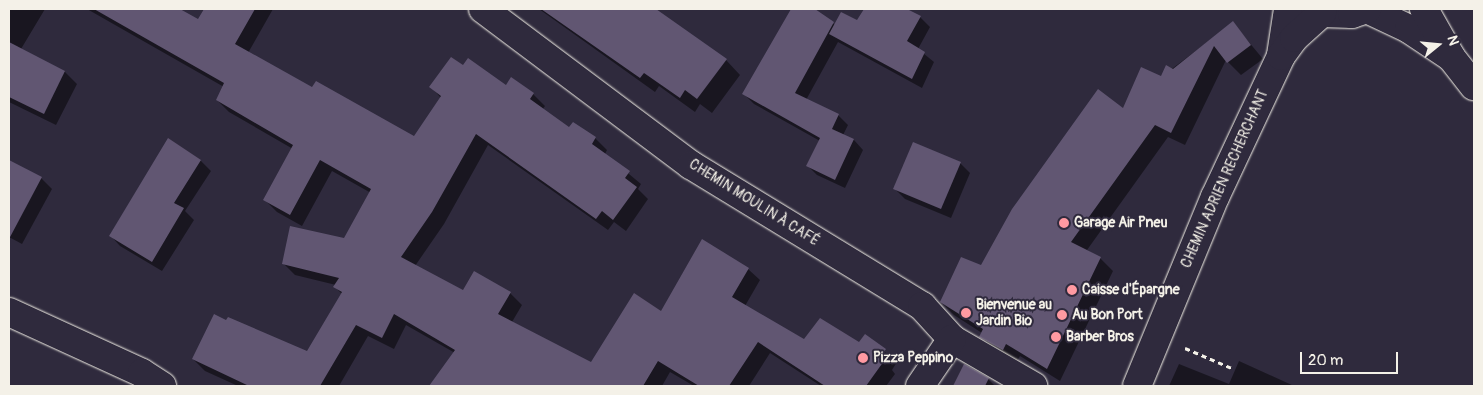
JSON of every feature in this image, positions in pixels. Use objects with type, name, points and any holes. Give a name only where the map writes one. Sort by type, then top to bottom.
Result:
[{"type":"street","name":"CHEMIN MOULIN À CAFÉ","points":[[482,9],[691,165],[922,306],[952,339],[1032,386]]},
{"type":"street","name":"CHEMIN ADRIEN RECHERCHANT","points":[[1281,56],[1288,9]]},
{"type":"street","points":[[1317,11],[1352,14],[1367,9],[1409,29],[1451,57]]},
{"type":"street","points":[[1424,9],[1451,57],[1474,86]]},
{"type":"street","name":"CHEMIN ADRIEN RECHERCHANT","points":[[1137,386],[1215,197],[1281,56],[1317,11]]},
{"type":"street","points":[[9,312],[142,373],[162,386]]},
{"type":"street","points":[[920,386],[952,339]]},
{"type":"path","points":[[1157,336],[1234,369]]},
{"type":"building","points":[[94,9],[180,9],[198,19],[204,9],[255,9],[235,44],[312,87],[316,81],[414,136],[441,96],[429,87],[451,57],[463,65],[468,58],[506,85],[511,77],[534,93],[530,99],[569,127],[573,122],[596,137],[592,144],[630,171],[625,178],[637,187],[613,220],[602,211],[596,219],[476,134],[432,212],[401,257],[463,290],[474,271],[511,292],[498,314],[591,362],[634,293],[661,311],[702,239],[749,268],[732,297],[804,339],[820,318],[859,342],[865,334],[886,349],[880,358],[884,361],[866,386],[825,386],[758,342],[729,386],[699,386],[658,361],[643,386],[429,386],[455,350],[394,314],[382,338],[356,325],[320,386],[249,386],[192,359],[214,314],[226,320],[228,317],[307,351],[342,292],[333,287],[339,278],[282,264],[290,226],[344,238],[371,189],[320,160],[290,215],[263,200],[293,145],[216,100],[224,83]]},
{"type":"building","points":[[541,9],[656,9],[727,59],[697,99],[685,90],[680,98],[644,73],[640,78]]},
{"type":"building","points":[[791,9],[815,9],[834,22],[795,93],[839,114],[832,129],[854,139],[835,180],[806,166],[820,138],[742,94]]},
{"type":"building","points":[[864,9],[907,9],[921,16],[907,41],[925,52],[912,79],[829,34],[841,12],[857,20]]},
{"type":"building","points":[[1233,21],[1251,45],[1227,63],[1214,46],[1171,133],[1155,125],[1071,242],[1101,257],[1047,369],[1006,344],[1003,350],[979,337],[983,329],[940,302],[961,257],[981,265],[1012,209],[1098,89],[1123,108],[1141,67],[1161,76],[1166,65],[1173,69]]},
{"type":"building","points":[[9,42],[65,71],[44,114],[9,97]]},
{"type":"building","points":[[168,138],[201,160],[174,203],[184,208],[152,262],[109,236]]},
{"type":"building","points":[[913,142],[961,162],[941,209],[893,189]]},
{"type":"building","points":[[9,160],[42,177],[9,239]]},
{"type":"building","points":[[964,364],[989,378],[985,386],[953,386]]},
{"type":"place","name":"Garage Air Pneu","points":[[1064,223]]},
{"type":"place","name":"Caisse d'Épargne","points":[[1072,290]]},
{"type":"place","name":"Bienvenue au Jardin Bio","points":[[966,313]]},
{"type":"place","name":"Au Bon Port","points":[[1062,315]]},
{"type":"place","name":"Barber Bros","points":[[1056,337]]},
{"type":"place","name":"Pizza Peppino","points":[[863,358]]}]
